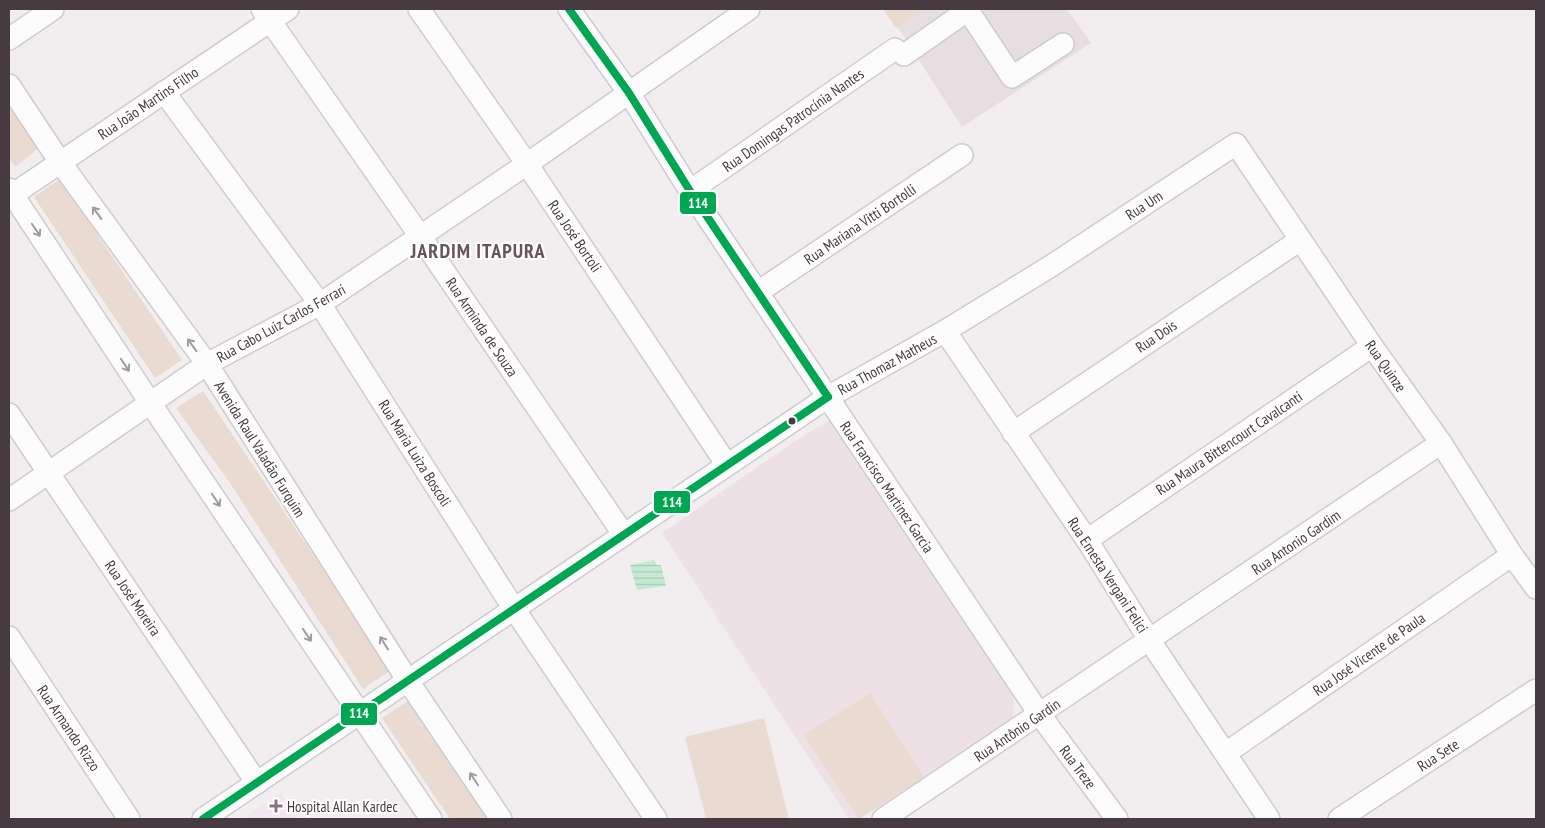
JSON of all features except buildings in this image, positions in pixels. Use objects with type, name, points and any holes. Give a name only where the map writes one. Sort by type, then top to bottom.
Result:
[{"type":"street","points":[[9,39],[53,9]]},
{"type":"street","name":"Rua João Martins Filho","points":[[10,194],[164,92],[266,15],[288,9]]},
{"type":"street","name":"Rua José Bortoli","points":[[419,9],[527,164],[727,465]]},
{"type":"street","name":"Rua Francisco Martinez Garcia","points":[[569,9],[629,93],[690,191],[1040,714]]},
{"type":"street","name":"Rua Cabo Luiz Carlos Ferrari","points":[[9,500],[207,364],[320,304],[527,164],[749,9]]},
{"type":"street","points":[[967,10],[1012,77],[1063,44]]},
{"type":"street","name":"Rua Domingas Patrocínia Nantes","points":[[690,191],[967,10]]},
{"type":"street","name":"Rua Arminda de Souza","points":[[266,15],[420,236],[624,535]]},
{"type":"street","name":"Avenida Raul Valadão Furquim","points":[[9,85],[60,162],[207,364],[408,681],[501,819]]},
{"type":"street","name":"Rua Maria Luiza Boscoli","points":[[164,92],[320,304],[514,609],[656,819]]},
{"type":"street","name":"Rua Quinze","points":[[1236,144],[1372,346],[1441,443],[1512,555],[1536,588]]},
{"type":"street","name":"Rua Um","points":[[1051,266],[1236,144]]},
{"type":"street","name":"Rua Mariana Vitti Bortolli","points":[[758,292],[962,155]]},
{"type":"street","points":[[10,194],[430,819]]},
{"type":"street","name":"Rua Dois","points":[[1013,433],[1300,240]]},
{"type":"street","name":"Rua Thomaz Matheus","points":[[204,819],[828,397],[945,331],[1051,266]]},
{"type":"street","name":"Rua Ernesta Vergani Felici","points":[[945,331],[1086,540],[1150,641],[1269,819]]},
{"type":"street","name":"Rua Maura Bittencourt Cavalcanti","points":[[1086,540],[1372,346]]},
{"type":"street","name":"Rua José Moreira","points":[[9,414],[257,783]]},
{"type":"street","name":"Rua Antonio Gardim","points":[[1150,641],[1441,443]]},
{"type":"street","name":"Rua José Vicente de Paula","points":[[1226,753],[1512,555]]},
{"type":"street","name":"Rua Armando Rizzo","points":[[9,638],[129,819]]},
{"type":"street","name":"Rua Antônio Gardin","points":[[883,819],[1150,641]]},
{"type":"street","name":"Rua Sete","points":[[1339,819],[1536,690]]},
{"type":"street","name":"Rua Treze","points":[[1040,714],[1117,819]]},
{"type":"shaded area","points":[[883,9],[924,9],[896,28]]},
{"type":"shaded area","points":[[886,9],[1067,9],[1091,43],[962,127]]},
{"type":"shaded area","points":[[9,103],[39,148],[15,167],[9,158]]},
{"type":"shaded area","points":[[60,179],[182,360],[155,378],[34,197]]},
{"type":"shaded area","points":[[203,391],[391,670],[363,689],[230,483],[176,408]]},
{"type":"shaded area","points":[[830,420],[1013,694],[1014,711],[1012,720],[859,819],[849,819],[662,533],[804,435]]},
{"type":"shaded area","points":[[654,560],[657,565],[661,565],[666,586],[637,590],[630,565]]},
{"type":"shaded area","points":[[870,693],[924,777],[859,819],[804,735]]},
{"type":"shaded area","points":[[411,699],[492,819],[450,819],[382,718]]},
{"type":"shaded area","points":[[764,718],[789,819],[706,819],[685,737]]},
{"type":"shaded area","name":"Hospital Allan Kardec","points":[[281,793],[299,819],[242,819]]},
{"type":"transit line","name":"114","points":[[569,9],[629,93],[690,191],[828,397]]},
{"type":"transit line","name":"114","points":[[203,819],[828,397]]},
{"type":"place","name":"Hospital Allan Kardec","points":[[276,806]]},
{"type":"district","name":"JARDIM ITAPURA","points":[[478,251]]}]
